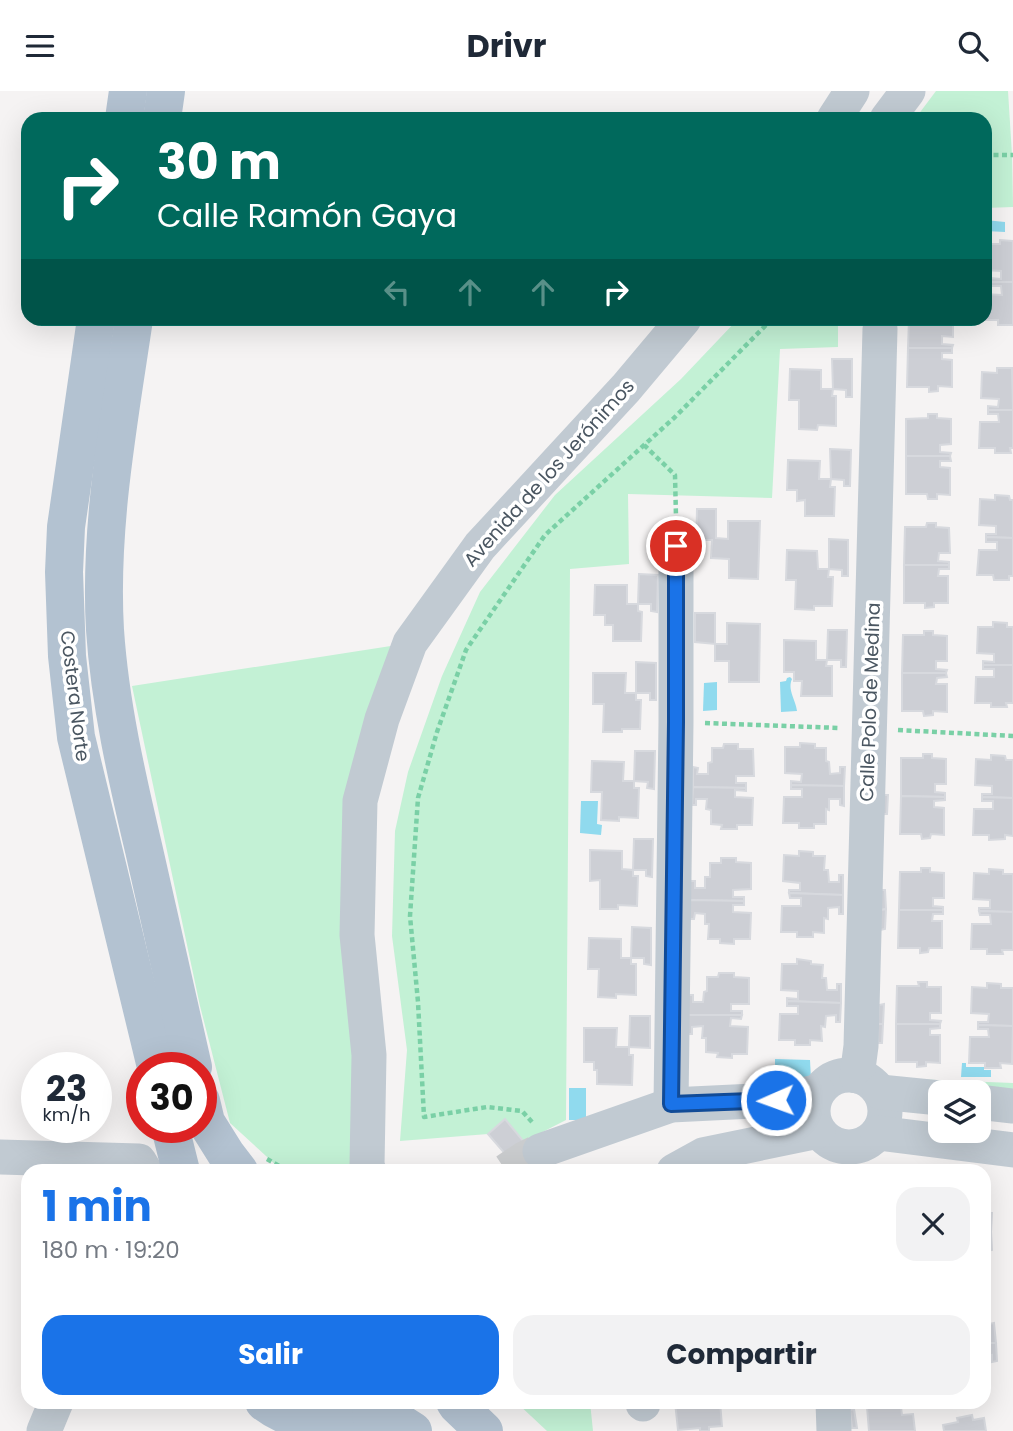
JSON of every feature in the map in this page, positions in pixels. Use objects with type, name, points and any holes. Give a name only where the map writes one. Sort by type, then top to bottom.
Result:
[{"type":"main road","points":[[125,112],[128,91]]},
{"type":"main road","points":[[163,112],[166,91]]},
{"type":"main road","name":"Costera Norte","points":[[95,326],[66,527],[64,572],[67,656],[76,737],[152,1052]]},
{"type":"main road","name":"Costera Norte","points":[[133,326],[104,548],[105,630],[113,696],[131,797],[190,1052]]},
{"type":"main road","points":[[217,1140],[234,1164]]},
{"type":"main road","points":[[174,1143],[179,1164]]},
{"type":"main road","points":[[461,1409],[484,1431]]},
{"type":"main road","points":[[271,1413],[318,1423],[362,1418],[402,1424],[413,1431]]},
{"type":"street","points":[[838,112],[852,91]]},
{"type":"street","points":[[892,112],[908,91]]},
{"type":"street","name":"Avenida de los Jerónimos","points":[[366,1164],[369,1055],[356,935],[360,801],[382,719],[410,643],[480,546],[626,387],[678,326]]},
{"type":"street","points":[[626,387],[696,326]]},
{"type":"street","name":"Calle Polo de Medina","points":[[869,1084],[861,1046],[880,329]]},
{"type":"street","points":[[671,1104],[676,546]]},
{"type":"street","points":[[830,1149],[814,1122],[812,1112],[817,1092],[835,1077],[846,1075],[869,1084],[928,1096]]},
{"type":"street","points":[[687,1164],[703,1155],[861,1146],[878,1133],[886,1113],[884,1102],[869,1084]]},
{"type":"street","points":[[547,1148],[671,1104],[776,1100],[817,1092]]},
{"type":"street","points":[[991,1104],[1013,1106]]},
{"type":"street","points":[[878,1133],[1013,1150]]},
{"type":"street","points":[[0,1157],[139,1161],[141,1164]]},
{"type":"street","points":[[44,1431],[53,1409]]},
{"type":"street","points":[[833,1409],[834,1431]]},
{"type":"path","points":[[992,155],[1013,155]]},
{"type":"path","points":[[547,1148],[522,1111],[487,1108],[424,1117],[410,916],[418,798],[466,650],[545,535],[674,417],[765,326]]},
{"type":"path","points":[[644,445],[675,475],[676,546]]},
{"type":"green space","points":[[936,91],[1008,91],[1013,207],[992,208],[992,112],[920,112]]},
{"type":"green space","points":[[731,326],[838,326],[838,347],[780,349],[772,498],[628,494],[629,564],[570,569],[566,1120],[523,1142],[505,1119],[488,1134],[400,1141],[407,1050],[392,936],[395,831],[408,772],[442,676],[480,592],[555,495],[681,379]]},
{"type":"green space","points":[[410,643],[360,801],[367,1159],[352,1164],[275,1164],[230,1123],[217,1072],[217,1052],[212,1052],[132,686]]},
{"type":"green space","points":[[886,1078],[937,1080],[928,1080],[928,1085]]},
{"type":"green space","points":[[991,1082],[1013,1083],[1013,1101],[991,1097]]},
{"type":"green space","points":[[523,1409],[591,1409],[593,1431],[547,1431]]},
{"type":"water","points":[[992,221],[1005,222],[1005,232],[992,231]]},
{"type":"water","points":[[790,677],[797,711],[781,712],[780,682]]},
{"type":"water","points":[[717,682],[717,710],[703,711],[704,683]]},
{"type":"water","points":[[581,801],[598,801],[597,824],[602,825],[601,835],[580,833]]},
{"type":"water","points":[[775,1059],[810,1060],[811,1079],[775,1079]]},
{"type":"water","points":[[962,1063],[966,1063],[966,1067],[984,1067],[984,1070],[991,1070],[991,1077],[961,1077]]},
{"type":"water","points":[[569,1088],[586,1088],[586,1120],[569,1120]]},
{"type":"building","points":[[1000,240],[1013,241],[1013,282],[992,282],[992,278],[1001,279],[1001,271],[992,270],[992,244],[1000,244]]},
{"type":"building","points":[[992,282],[1013,282],[1013,325],[998,325],[998,320],[992,320],[992,294],[1002,295],[1001,286],[992,286]]},
{"type":"building","points":[[909,326],[953,326],[953,337],[942,336],[942,344],[953,345],[952,348],[908,348]]},
{"type":"building","points":[[908,348],[952,348],[952,353],[942,353],[942,359],[952,360],[952,387],[938,386],[938,391],[929,392],[929,387],[907,387]]},
{"type":"building","points":[[832,359],[852,359],[852,397],[846,397],[846,390],[833,389]]},
{"type":"building","points":[[997,368],[1012,368],[1013,410],[988,410],[988,406],[998,407],[999,399],[981,398],[982,372],[997,373]]},
{"type":"building","points":[[790,369],[821,370],[821,389],[833,389],[832,396],[836,396],[836,426],[818,425],[817,430],[799,429],[799,400],[789,400]]},
{"type":"building","points":[[988,410],[1013,410],[1011,453],[995,453],[995,448],[979,448],[980,422],[999,422],[998,414],[988,414]]},
{"type":"building","points":[[928,414],[951,419],[951,444],[940,445],[940,452],[951,453],[950,456],[906,456],[906,419],[928,418]]},
{"type":"building","points":[[830,449],[851,450],[850,486],[844,486],[844,480],[831,479]]},
{"type":"building","points":[[906,456],[950,456],[951,461],[940,461],[940,467],[950,468],[950,495],[937,494],[937,499],[928,499],[927,494],[906,494]]},
{"type":"building","points":[[788,460],[820,461],[819,479],[831,479],[830,487],[835,487],[834,516],[805,516],[805,500],[797,501],[797,490],[787,490]]},
{"type":"building","points":[[995,495],[1009,496],[1010,500],[1013,500],[1013,538],[986,537],[986,534],[996,534],[996,526],[979,525],[980,499],[995,500]]},
{"type":"building","points":[[697,509],[716,509],[716,538],[728,539],[728,521],[760,521],[758,579],[729,578],[729,559],[711,558],[712,540],[703,540],[703,550],[696,550]]},
{"type":"building","points":[[927,523],[949,528],[950,553],[939,553],[938,561],[949,562],[949,565],[904,565],[905,527],[926,527]]},
{"type":"building","points":[[986,537],[1013,538],[1013,576],[1009,576],[1009,580],[994,580],[993,575],[977,575],[979,550],[997,550],[997,542],[986,542]]},
{"type":"building","points":[[829,539],[848,540],[848,576],[842,576],[842,570],[829,569]]},
{"type":"building","points":[[787,550],[817,551],[818,569],[829,569],[828,577],[833,577],[832,606],[814,606],[814,610],[795,609],[796,580],[786,580]]},
{"type":"building","points":[[904,565],[949,565],[949,569],[939,569],[938,576],[948,576],[948,603],[934,603],[934,607],[925,608],[925,603],[904,603]]},
{"type":"building","points":[[639,574],[658,575],[657,612],[651,611],[651,604],[638,604]]},
{"type":"building","points":[[595,585],[627,585],[627,604],[638,604],[638,611],[642,612],[641,641],[613,641],[613,625],[605,625],[605,615],[594,615]]},
{"type":"building","points":[[695,613],[715,613],[715,644],[695,642]]},
{"type":"building","points":[[993,622],[1007,623],[1007,627],[1013,627],[1013,665],[983,665],[983,661],[994,662],[994,654],[977,653],[978,627],[993,627]]},
{"type":"building","points":[[727,623],[760,624],[759,682],[729,682],[729,661],[715,661],[715,644],[727,644]]},
{"type":"building","points":[[828,630],[847,630],[846,667],[841,667],[841,660],[827,660]]},
{"type":"building","points":[[924,631],[947,636],[947,661],[936,661],[936,669],[947,670],[946,673],[902,673],[903,635],[924,635]]},
{"type":"building","points":[[784,640],[816,641],[816,660],[827,660],[826,666],[832,666],[832,696],[801,696],[802,681],[794,681],[794,672],[784,672]]},
{"type":"building","points":[[636,662],[656,663],[656,700],[650,700],[650,693],[636,693]]},
{"type":"building","points":[[983,665],[1013,665],[1013,703],[1006,703],[1007,707],[991,707],[991,703],[975,703],[976,677],[994,677],[994,669],[983,669]]},
{"type":"building","points":[[593,673],[626,673],[625,693],[636,693],[636,700],[641,700],[640,729],[603,732],[604,704],[593,704]]},
{"type":"building","points":[[902,673],[946,673],[947,677],[937,678],[936,684],[947,684],[947,712],[933,711],[933,715],[924,716],[923,711],[902,711]]},
{"type":"building","points":[[800,743],[826,748],[830,774],[840,773],[840,767],[845,767],[844,786],[791,785],[791,781],[801,782],[802,774],[785,773],[785,747],[800,747]]},
{"type":"building","points":[[724,744],[738,744],[738,749],[753,749],[754,776],[736,776],[736,783],[746,783],[746,788],[693,787],[693,767],[698,768],[697,774],[708,774],[708,763],[712,762],[712,748],[723,748]]},
{"type":"building","points":[[635,751],[655,751],[654,789],[647,788],[648,782],[634,781]]},
{"type":"building","points":[[923,754],[946,759],[946,784],[935,784],[935,792],[945,793],[945,797],[901,796],[901,758],[923,758]]},
{"type":"building","points":[[991,755],[1005,756],[1006,760],[1013,760],[1013,798],[982,797],[982,794],[992,794],[992,786],[975,785],[976,759],[991,760]]},
{"type":"building","points":[[592,761],[624,762],[623,781],[634,781],[634,788],[639,788],[638,818],[601,820],[602,792],[591,792]]},
{"type":"building","points":[[791,785],[844,786],[844,806],[840,805],[840,799],[829,799],[826,824],[814,824],[814,828],[799,828],[799,823],[783,823],[784,797],[802,797],[802,789],[791,789]]},
{"type":"building","points":[[693,787],[746,788],[746,791],[735,790],[735,797],[753,798],[752,825],[721,829],[722,825],[711,824],[711,810],[706,809],[707,799],[696,799],[696,805],[692,805]]},
{"type":"building","points":[[883,795],[888,795],[887,814],[882,814]]},
{"type":"building","points":[[901,796],[945,797],[945,800],[934,801],[934,807],[944,808],[944,835],[931,834],[930,838],[922,839],[921,834],[900,834]]},
{"type":"building","points":[[982,797],[1013,798],[1013,836],[1005,835],[1005,839],[989,840],[989,835],[973,835],[974,809],[993,809],[993,801],[982,801]]},
{"type":"building","points":[[634,839],[653,839],[652,877],[646,876],[646,870],[633,870]]},
{"type":"building","points":[[590,850],[622,851],[622,869],[633,870],[633,876],[638,876],[637,906],[618,905],[618,909],[600,909],[600,880],[590,881]]},
{"type":"building","points":[[799,851],[813,852],[813,856],[825,856],[824,870],[828,870],[829,882],[839,882],[839,875],[843,875],[843,895],[789,893],[789,890],[800,890],[800,883],[783,881],[784,855],[799,856]]},
{"type":"building","points":[[721,858],[736,858],[736,862],[751,863],[751,889],[733,890],[733,897],[744,897],[744,901],[690,900],[690,881],[695,881],[695,888],[705,888],[705,877],[710,877],[710,863],[721,863]]},
{"type":"building","points":[[921,868],[944,873],[944,898],[933,898],[933,906],[943,907],[943,910],[899,910],[900,872],[921,872]]},
{"type":"building","points":[[989,869],[1013,874],[1013,912],[979,911],[979,908],[990,908],[990,900],[973,899],[974,873],[989,874]]},
{"type":"building","points":[[881,890],[885,890],[886,909],[881,910]]},
{"type":"building","points":[[789,893],[843,895],[843,914],[839,914],[839,907],[828,908],[828,919],[824,918],[824,933],[813,932],[813,937],[797,937],[797,932],[781,932],[782,906],[801,906],[801,898],[790,898]]},
{"type":"building","points":[[690,900],[744,901],[744,905],[733,905],[733,912],[751,913],[750,939],[734,939],[734,944],[720,943],[720,939],[708,939],[709,924],[705,924],[705,914],[695,913],[694,919],[690,919]]},
{"type":"building","points":[[886,909],[885,929],[880,930],[881,910]]},
{"type":"building","points":[[899,910],[943,910],[943,914],[933,914],[932,921],[942,921],[942,948],[929,948],[928,952],[920,953],[920,948],[898,948]]},
{"type":"building","points":[[979,911],[1013,912],[1013,950],[1002,950],[1003,954],[987,954],[987,949],[971,949],[972,924],[991,924],[990,915],[980,915]]},
{"type":"building","points":[[632,927],[651,928],[651,965],[644,964],[644,958],[631,958]]},
{"type":"building","points":[[589,938],[621,939],[621,958],[631,958],[631,964],[636,964],[636,995],[598,997],[599,969],[588,969]]},
{"type":"building","points":[[797,959],[823,965],[822,978],[826,978],[827,990],[837,990],[837,984],[841,984],[841,1003],[787,1001],[787,998],[798,999],[798,991],[781,990],[782,964],[797,964]]},
{"type":"building","points":[[719,973],[734,973],[734,977],[749,978],[749,1004],[731,1004],[731,1011],[742,1011],[742,1015],[688,1015],[688,995],[693,995],[693,1002],[703,1002],[704,992],[707,991],[707,977],[718,977]]},
{"type":"building","points":[[918,982],[927,982],[927,987],[941,987],[941,1013],[930,1013],[930,1020],[941,1021],[940,1024],[896,1024],[897,986],[919,986]]},
{"type":"building","points":[[987,983],[1001,984],[1001,988],[1013,988],[1013,1026],[978,1025],[978,1022],[988,1022],[989,1014],[971,1013],[972,987],[987,988]]},
{"type":"building","points":[[787,1001],[841,1003],[840,1022],[836,1022],[836,1015],[826,1016],[825,1027],[821,1026],[822,1041],[810,1040],[810,1045],[795,1045],[795,1040],[779,1040],[780,1014],[798,1014],[798,1006],[787,1006]]},
{"type":"building","points":[[884,1004],[883,1024],[878,1024],[879,1005]]},
{"type":"building","points":[[688,1015],[742,1015],[741,1019],[731,1018],[730,1026],[748,1027],[747,1054],[732,1054],[732,1058],[717,1057],[718,1053],[706,1052],[706,1038],[702,1038],[703,1026],[692,1027],[692,1034],[687,1034]]},
{"type":"building","points":[[630,1016],[650,1016],[650,1048],[629,1047]]},
{"type":"building","points":[[878,1024],[883,1024],[882,1043],[878,1043]]},
{"type":"building","points":[[896,1024],[940,1024],[940,1028],[930,1029],[930,1035],[940,1035],[940,1063],[926,1062],[926,1066],[917,1067],[917,1062],[896,1062]]},
{"type":"building","points":[[978,1025],[1013,1026],[1012,1064],[1000,1063],[1001,1068],[985,1068],[985,1063],[969,1063],[970,1037],[989,1037],[988,1029],[978,1029]]},
{"type":"building","points":[[584,1028],[617,1028],[616,1047],[629,1047],[629,1055],[633,1055],[632,1085],[597,1084],[594,1062],[584,1062]]},
{"type":"building","points":[[505,1119],[542,1164],[514,1164],[488,1134]]},
{"type":"building","points":[[994,1323],[996,1343],[991,1343],[991,1324]]},
{"type":"building","points":[[991,1343],[996,1343],[997,1361],[992,1362]]},
{"type":"building","points":[[676,1409],[721,1409],[722,1426],[709,1427],[709,1431],[700,1431],[700,1428],[678,1430]]},
{"type":"building","points":[[854,1409],[857,1428],[852,1428],[850,1410]]},
{"type":"building","points":[[867,1409],[901,1409],[902,1415],[913,1414],[915,1431],[869,1431]]},
{"type":"building","points":[[972,1415],[973,1420],[984,1418],[986,1431],[944,1431],[943,1425]]},
{"type":"tunnel","points":[[516,1164],[540,1151]]},
{"type":"route","points":[[676,546],[671,1104],[776,1100]]}]
